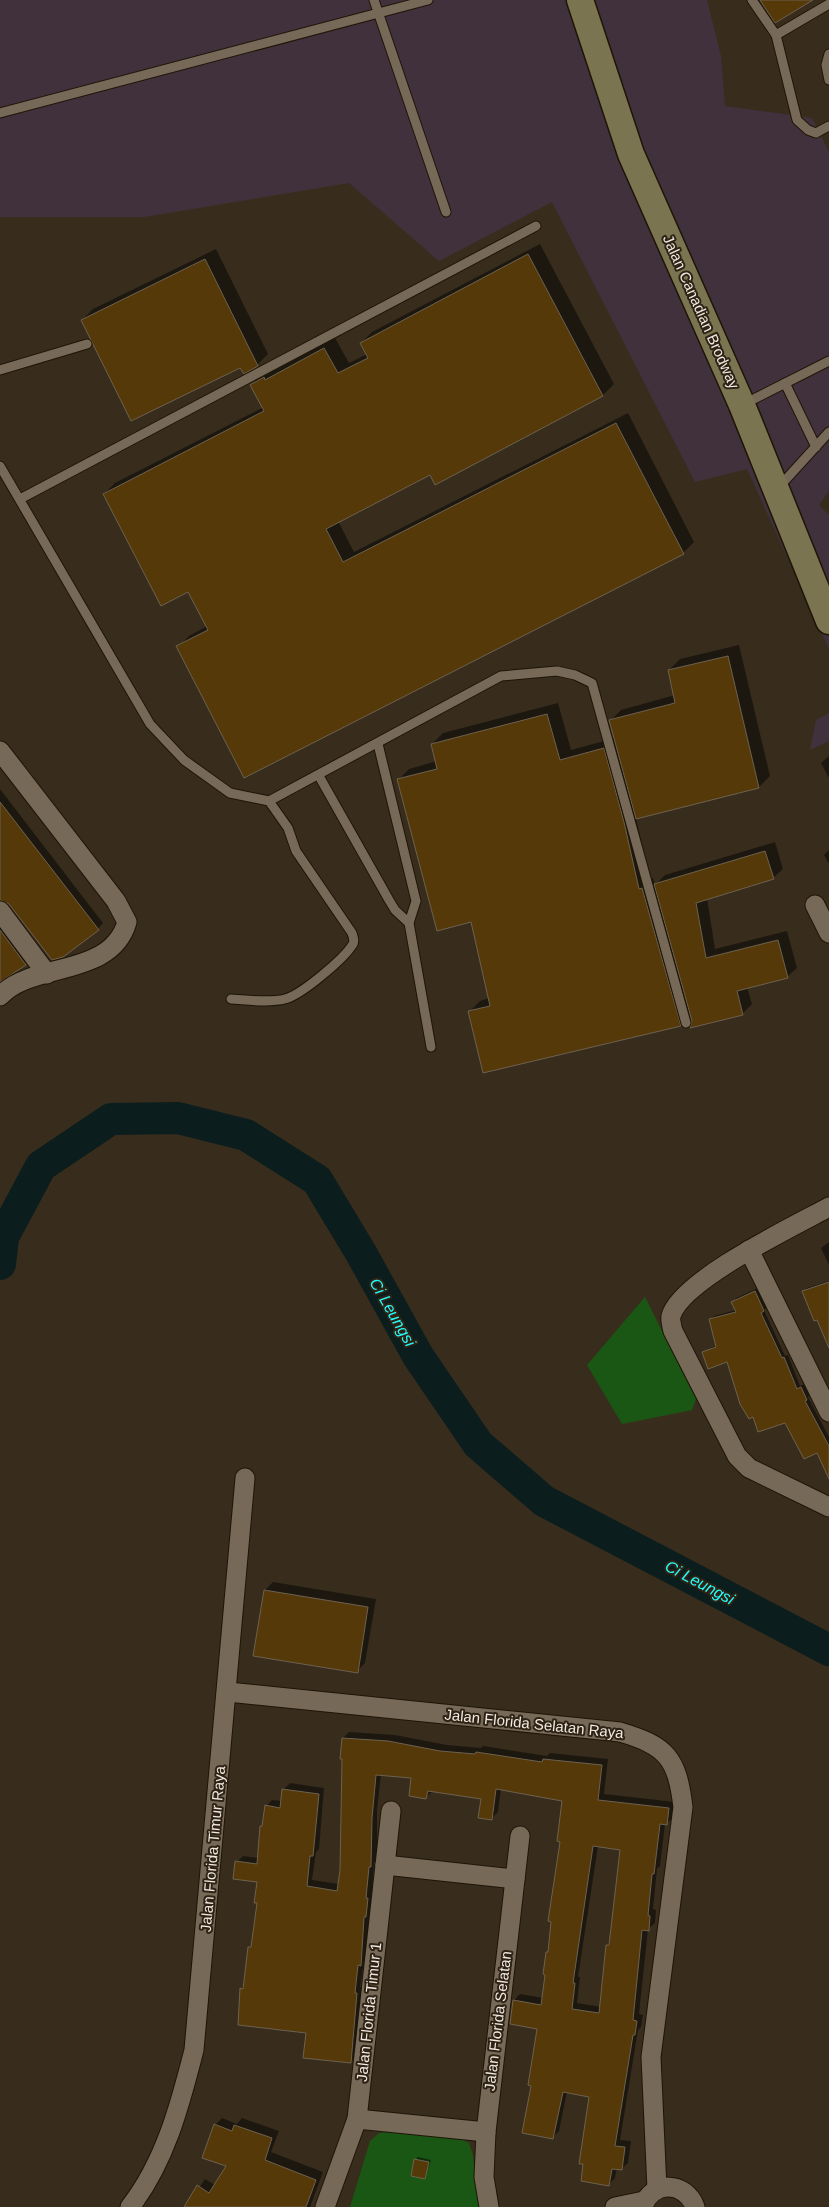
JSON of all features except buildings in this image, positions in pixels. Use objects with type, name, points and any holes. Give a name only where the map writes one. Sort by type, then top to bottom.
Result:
[{"type":"street","name":"Jalan Canadian Brodway","points":[[580,0],[632,154],[742,405],[829,621]]},
{"type":"street","points":[[0,751],[116,901],[127,922],[124,934],[100,956],[21,981],[0,996]]},
{"type":"street","points":[[815,905],[829,933]]},
{"type":"street","points":[[0,911],[47,974]]},
{"type":"street","points":[[829,1207],[749,1250],[708,1276],[680,1300],[671,1316],[673,1331],[737,1456],[748,1468],[829,1507]]},
{"type":"street","points":[[749,1250],[829,1412]]},
{"type":"street","name":"Jalan Florida Timur Raya","points":[[130,2207],[158,2160],[178,2112],[194,2050],[228,1692],[245,1478]]},
{"type":"street","name":"Jalan Florida Selatan Raya","points":[[228,1692],[620,1732],[649,1741],[670,1759],[680,1780],[683,1807],[651,2058],[648,2199]]},
{"type":"street","name":"Jalan Florida Timur 1","points":[[325,2207],[357,2119],[390,1811]]},
{"type":"street","name":"Jalan Florida Selatan","points":[[489,2207],[484,2177],[486,2132],[520,1836]]},
{"type":"street","points":[[385,1865],[515,1879]]},
{"type":"street","points":[[357,2119],[486,2132]]},
{"type":"street","points":[[615,2207],[648,2199],[666,2187],[683,2191],[690,2197],[695,2207]]},
{"type":"lane","points":[[374,0],[446,212]]},
{"type":"lane","points":[[0,113],[428,0]]},
{"type":"lane","points":[[752,0],[776,35],[797,120],[808,130],[816,133],[829,126]]},
{"type":"lane","points":[[776,35],[829,4]]},
{"type":"lane","points":[[829,54],[826,65],[829,80]]},
{"type":"lane","points":[[20,499],[536,226]]},
{"type":"lane","points":[[0,370],[86,344]]},
{"type":"lane","points":[[742,405],[829,362]]},
{"type":"lane","points":[[785,383],[816,446]]},
{"type":"lane","points":[[776,491],[829,432]]},
{"type":"lane","points":[[0,466],[150,724],[184,760],[230,793],[269,801],[319,776],[501,676],[557,671],[575,675],[592,683],[686,1023]]},
{"type":"lane","points":[[378,744],[416,901],[409,923],[431,1048]]},
{"type":"lane","points":[[319,776],[395,910],[409,923]]},
{"type":"lane","points":[[231,1000],[283,1000],[296,996],[333,965],[352,945],[354,940],[296,851],[288,828],[269,801]]},
{"type":"shaded area","points":[[0,0],[707,0],[721,56],[725,106],[812,118],[829,152],[829,491],[819,505],[829,515],[829,649],[747,469],[695,482],[552,202],[439,261],[349,183],[144,217],[0,217]]},
{"type":"shaded area","points":[[829,713],[829,741],[810,750],[816,720]]},
{"type":"green space","points":[[645,1297],[696,1399],[692,1410],[622,1424],[587,1365]]},
{"type":"green space","points":[[391,2131],[459,2138],[469,2143],[473,2155],[479,2207],[350,2207],[370,2141],[379,2133]]},
{"type":"waterway","name":"Ci Leungsi","points":[[0,1264],[3,1237],[41,1166],[111,1119],[178,1118],[246,1135],[317,1180],[361,1253],[418,1356],[478,1444],[544,1501],[829,1650]]}]
